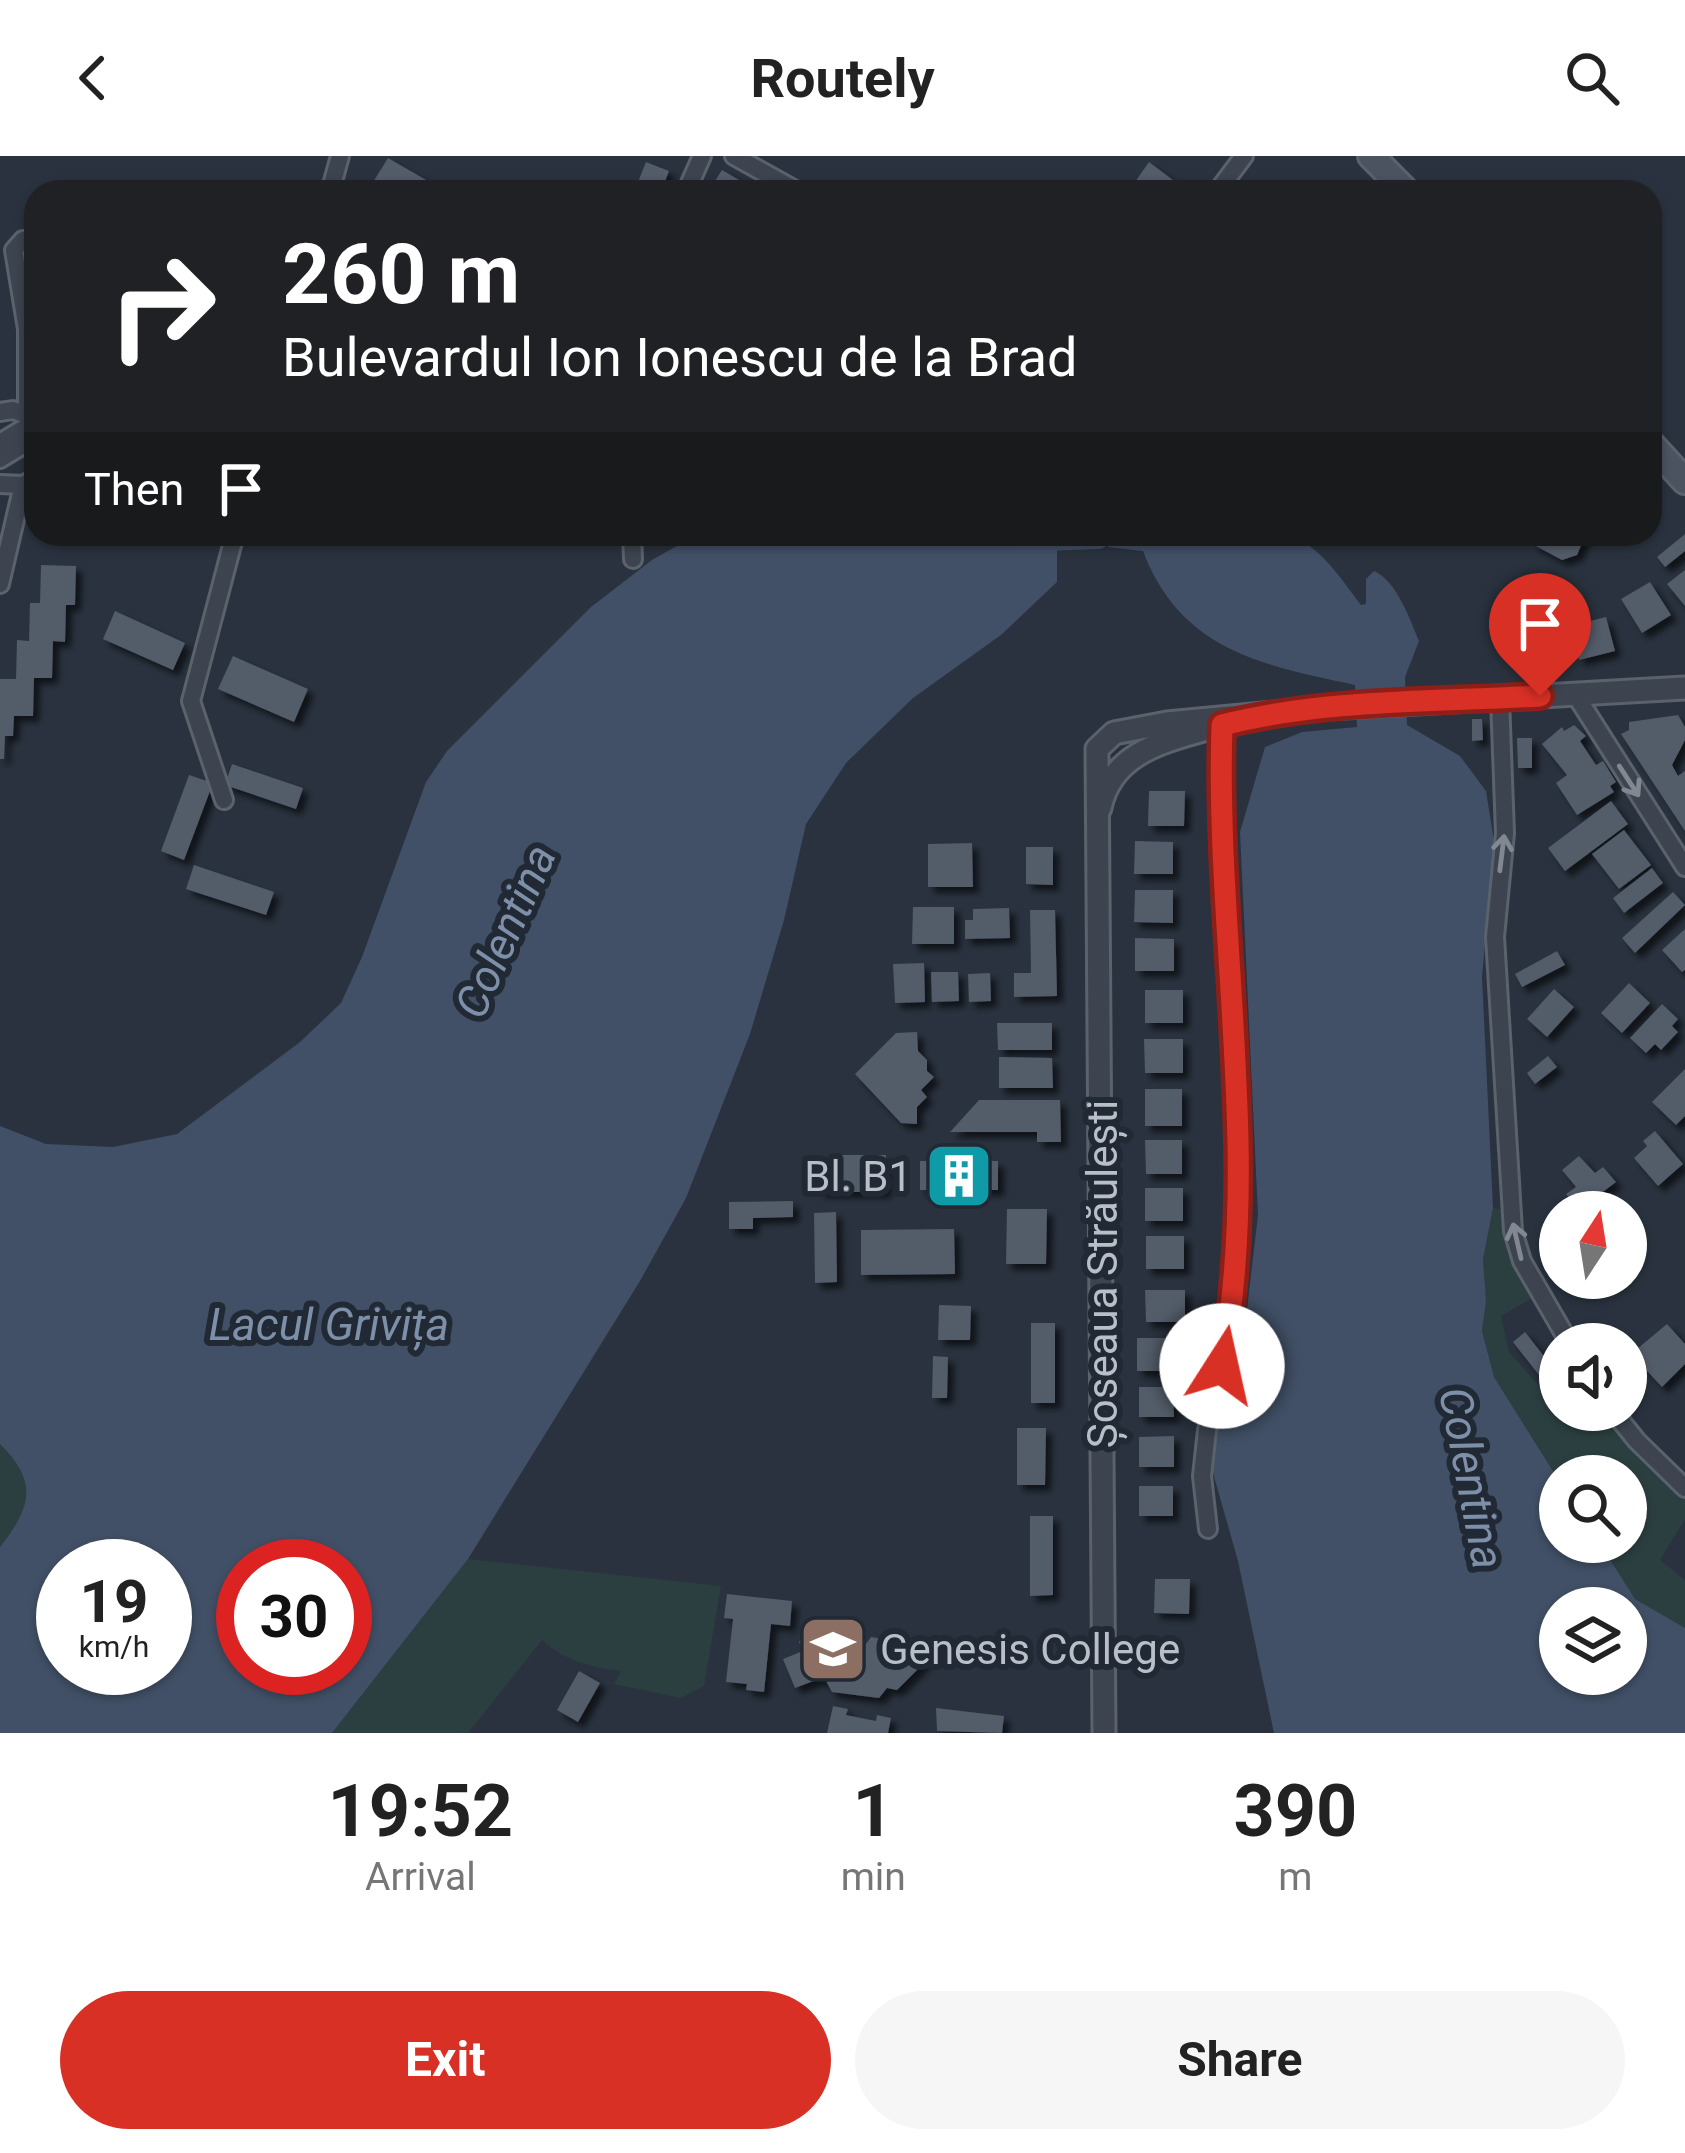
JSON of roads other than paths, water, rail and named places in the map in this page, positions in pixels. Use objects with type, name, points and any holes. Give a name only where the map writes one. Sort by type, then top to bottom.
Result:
[{"type":"main road","points":[[1371,156],[1395,180]]},
{"type":"main road","points":[[1662,456],[1685,481]]},
{"type":"street","points":[[734,156],[778,180]]},
{"type":"street","points":[[24,240],[14,250],[24,311]]},
{"type":"street","points":[[0,443],[24,425]]},
{"type":"street","points":[[0,584],[24,502]]},
{"type":"street","points":[[224,800],[191,701],[233,546]]},
{"type":"street","points":[[632,546],[633,559]]},
{"type":"street","points":[[1098,815],[1108,783],[1130,759],[1151,746],[1266,714],[1685,688]]},
{"type":"street","points":[[1575,694],[1685,867]]},
{"type":"street","points":[[1500,698],[1505,833],[1495,937],[1513,1231],[1522,1261],[1558,1323]]},
{"type":"street","name":"Șoseaua Străulești","points":[[1104,1733],[1095,757],[1102,740],[1114,733],[1167,722],[1266,714]]},
{"type":"street","points":[[1208,1529],[1202,1476],[1236,1292],[1240,1192],[1221,832],[1222,725]]},
{"type":"street","points":[[1632,1431],[1685,1488]]},
{"type":"water","name":"Lacul Grivița","points":[[677,546],[1057,546],[1057,582],[1001,635],[913,698],[846,763],[806,824],[750,1034],[686,1198],[468,1559],[372,1682],[372,1539],[216,1539],[216,1695],[362,1695],[332,1733],[0,1733],[0,1547],[19,1519],[26,1494],[21,1470],[0,1444],[0,1126],[46,1144],[113,1147],[177,1134],[300,1042],[341,1003],[426,782],[447,751],[591,607]]},
{"type":"water","name":"Colentina","points":[[1108,546],[1308,546],[1361,605],[1366,604],[1366,579],[1374,571],[1396,591],[1407,612],[1419,641],[1405,677],[1407,725],[1460,756],[1486,791],[1494,841],[1482,977],[1493,1208],[1483,1259],[1482,1331],[1494,1377],[1543,1455],[1539,1455],[1539,1563],[1612,1563],[1627,1587],[1539,1587],[1539,1695],[1647,1695],[1647,1606],[1685,1628],[1685,1733],[1274,1733],[1238,1561],[1213,1473],[1212,1451],[1219,1418],[1238,1386],[1258,1215],[1240,832],[1265,747],[1302,732],[1357,727],[1355,685],[1288,670],[1228,648],[1179,611],[1159,585],[1143,551]]},
{"type":"place","name":"Bl. B1","points":[[959,1176]]},
{"type":"place","name":"Genesis College","points":[[833,1649]]}]
